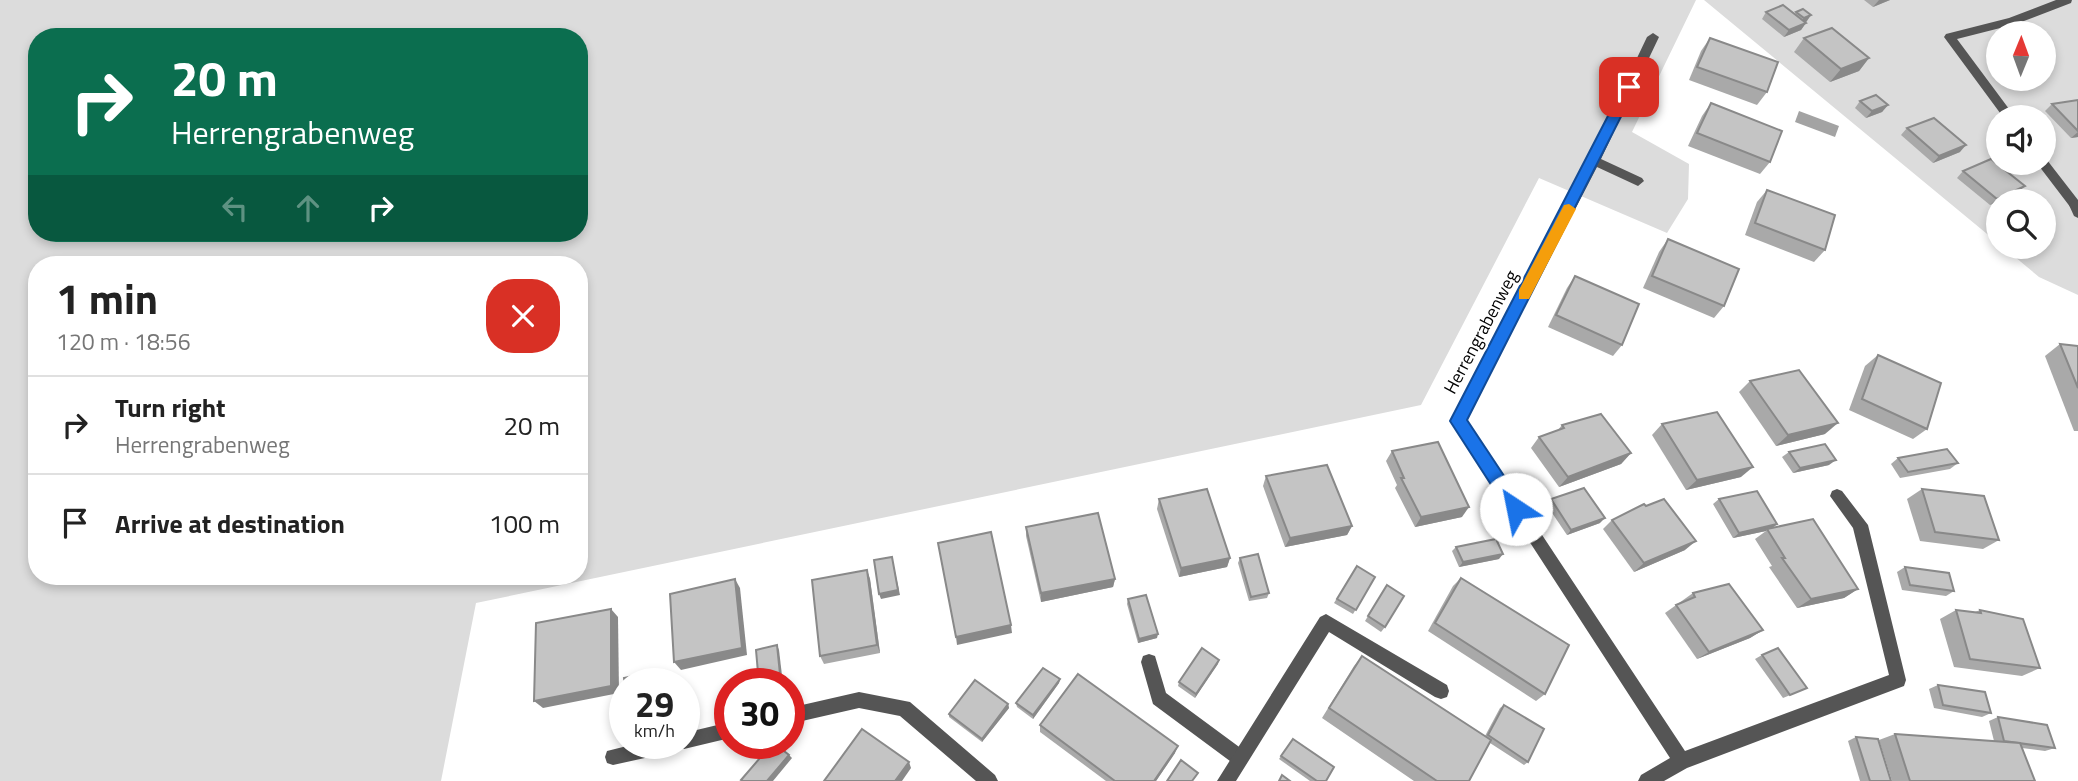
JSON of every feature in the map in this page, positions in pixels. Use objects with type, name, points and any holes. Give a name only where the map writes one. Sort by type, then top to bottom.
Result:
[{"type":"street","points":[[2000,105],[1950,37],[2012,21],[2067,0]]},
{"type":"street","name":"Herrengrabenweg","points":[[1653,37],[1594,162],[1458,421],[1682,761]]},
{"type":"street","points":[[1594,162],[1638,181]]},
{"type":"street","points":[[2052,175],[2076,209]]},
{"type":"street","points":[[1647,781],[1682,761],[1898,680],[1860,525],[1837,496]]},
{"type":"street","points":[[1226,781],[1326,622],[1441,691]]},
{"type":"street","points":[[1149,662],[1159,698],[1240,758]]},
{"type":"street","points":[[805,712],[859,700],[904,708],[985,780]]},
{"type":"shaded area","points":[[0,0],[1696,0],[1632,132],[1689,164],[1688,199],[1667,233],[1539,178],[1421,405],[588,580],[588,256],[28,256],[28,585],[562,585],[476,603],[441,781],[0,781]]},
{"type":"shaded area","points":[[1704,0],[2078,0],[2078,295],[2039,277],[2017,259],[2056,259],[2056,189],[1986,189],[1986,233]]},
{"type":"shaded area","points":[[1799,111],[1839,126],[1835,137],[1795,122]]},
{"type":"building","points":[[1783,5],[1806,23],[1789,30],[1766,12]]},
{"type":"building","points":[[1803,9],[1811,15],[1804,18],[1796,12]]},
{"type":"building","points":[[1832,28],[1869,58],[1841,69],[1804,38]]},
{"type":"building","points":[[1710,38],[1778,62],[1767,92],[1697,67]]},
{"type":"building","points":[[1876,95],[1888,105],[1872,111],[1860,101]]},
{"type":"building","points":[[2078,100],[2078,131],[2056,105],[2052,104]]},
{"type":"building","points":[[1711,103],[1782,131],[1770,162],[1697,133]]},
{"type":"building","points":[[1934,118],[1966,145],[1939,156],[1907,128]]},
{"type":"building","points":[[1986,161],[1986,175],[2011,175],[2025,186],[2019,189],[1986,190],[1963,171]]},
{"type":"building","points":[[1767,190],[1835,215],[1825,250],[1755,223]]},
{"type":"building","points":[[1668,239],[1739,269],[1724,306],[1652,276]]},
{"type":"building","points":[[1575,276],[1639,304],[1622,345],[1556,315]]},
{"type":"building","points":[[2060,344],[2078,346],[2078,388]]},
{"type":"building","points":[[1878,355],[1941,383],[1927,429],[1862,399]]},
{"type":"building","points":[[1799,370],[1838,423],[1788,435],[1750,381]]},
{"type":"building","points":[[1717,412],[1753,467],[1697,480],[1662,424]]},
{"type":"building","points":[[1601,414],[1631,453],[1568,477],[1539,437],[1564,428],[1562,425]]},
{"type":"building","points":[[1438,442],[1469,507],[1421,517],[1401,478],[1404,478],[1392,451]]},
{"type":"building","points":[[1825,444],[1836,460],[1800,468],[1789,452]]},
{"type":"building","points":[[1947,449],[1958,463],[1908,472],[1898,458]]},
{"type":"building","points":[[1327,465],[1352,526],[1290,538],[1266,476]]},
{"type":"building","points":[[1584,488],[1605,518],[1571,530],[1551,499]]},
{"type":"building","points":[[1207,489],[1230,558],[1181,568],[1159,499]]},
{"type":"building","points":[[1922,489],[1984,496],[1999,540],[1935,532]]},
{"type":"building","points":[[1757,491],[1777,524],[1739,533],[1719,499]]},
{"type":"building","points":[[1664,499],[1696,541],[1644,563],[1612,520],[1644,504],[1646,506]]},
{"type":"building","points":[[1098,513],[1115,579],[1041,593],[1026,527]]},
{"type":"building","points":[[1813,519],[1858,589],[1811,599],[1782,558],[1785,558],[1767,529]]},
{"type":"building","points":[[991,532],[1011,625],[956,637],[938,543]]},
{"type":"building","points":[[1496,539],[1503,554],[1463,562],[1456,547]]},
{"type":"building","points":[[1258,554],[1269,593],[1251,597],[1240,558]]},
{"type":"building","points":[[892,557],[898,590],[879,594],[874,560]]},
{"type":"building","points":[[1357,566],[1375,577],[1356,610],[1337,599]]},
{"type":"building","points":[[1905,567],[1949,573],[1954,591],[1910,585]]},
{"type":"building","points":[[867,570],[877,645],[820,656],[812,580]]},
{"type":"building","points":[[1461,578],[1569,645],[1545,694],[1435,623]]},
{"type":"building","points":[[735,579],[742,648],[674,662],[670,594]]},
{"type":"building","points":[[1729,584],[1763,630],[1709,652],[1676,605],[1695,597],[1693,593]]},
{"type":"building","points":[[1387,585],[1404,596],[1385,627],[1368,616]]},
{"type":"building","points":[[1146,595],[1158,634],[1139,639],[1128,599]]},
{"type":"building","points":[[611,609],[609,686],[534,701],[536,623]]},
{"type":"building","points":[[1956,610],[1981,613],[1980,610],[2023,619],[2040,668],[1970,659]]},
{"type":"building","points":[[777,645],[779,668],[758,668],[756,650]]},
{"type":"building","points":[[1202,648],[1219,660],[1196,694],[1179,682]]},
{"type":"building","points":[[1778,648],[1807,688],[1790,695],[1762,655]]},
{"type":"building","points":[[1362,656],[1491,740],[1469,781],[1437,781],[1329,708]]},
{"type":"building","points":[[1043,668],[1060,679],[1033,715],[1016,703]]},
{"type":"building","points":[[1078,674],[1178,746],[1154,781],[1115,781],[1040,725]]},
{"type":"building","points":[[975,680],[1008,704],[982,739],[949,714]]},
{"type":"building","points":[[1938,685],[1985,692],[1991,713],[1943,705]]},
{"type":"building","points":[[1504,705],[1544,729],[1528,762],[1488,735]]},
{"type":"building","points":[[1998,717],[2047,725],[2055,748],[2004,741]]},
{"type":"building","points":[[862,729],[909,762],[895,781],[824,781]]},
{"type":"building","points":[[1895,734],[2020,743],[2035,781],[1910,781]]},
{"type":"building","points":[[1856,737],[1878,739],[1891,781],[1870,781]]},
{"type":"building","points":[[1293,739],[1334,767],[1326,781],[1317,781],[1281,756]]},
{"type":"building","points":[[759,759],[786,759],[767,781],[741,780]]},
{"type":"building","points":[[1181,760],[1198,773],[1192,781],[1167,781]]},
{"type":"building","points":[[1282,775],[1290,781],[1279,781]]},
{"type":"slow traffic","points":[[1524,294],[1569,209]]},
{"type":"route","points":[[1516,509],[1458,421],[1594,162],[1629,87]]}]
